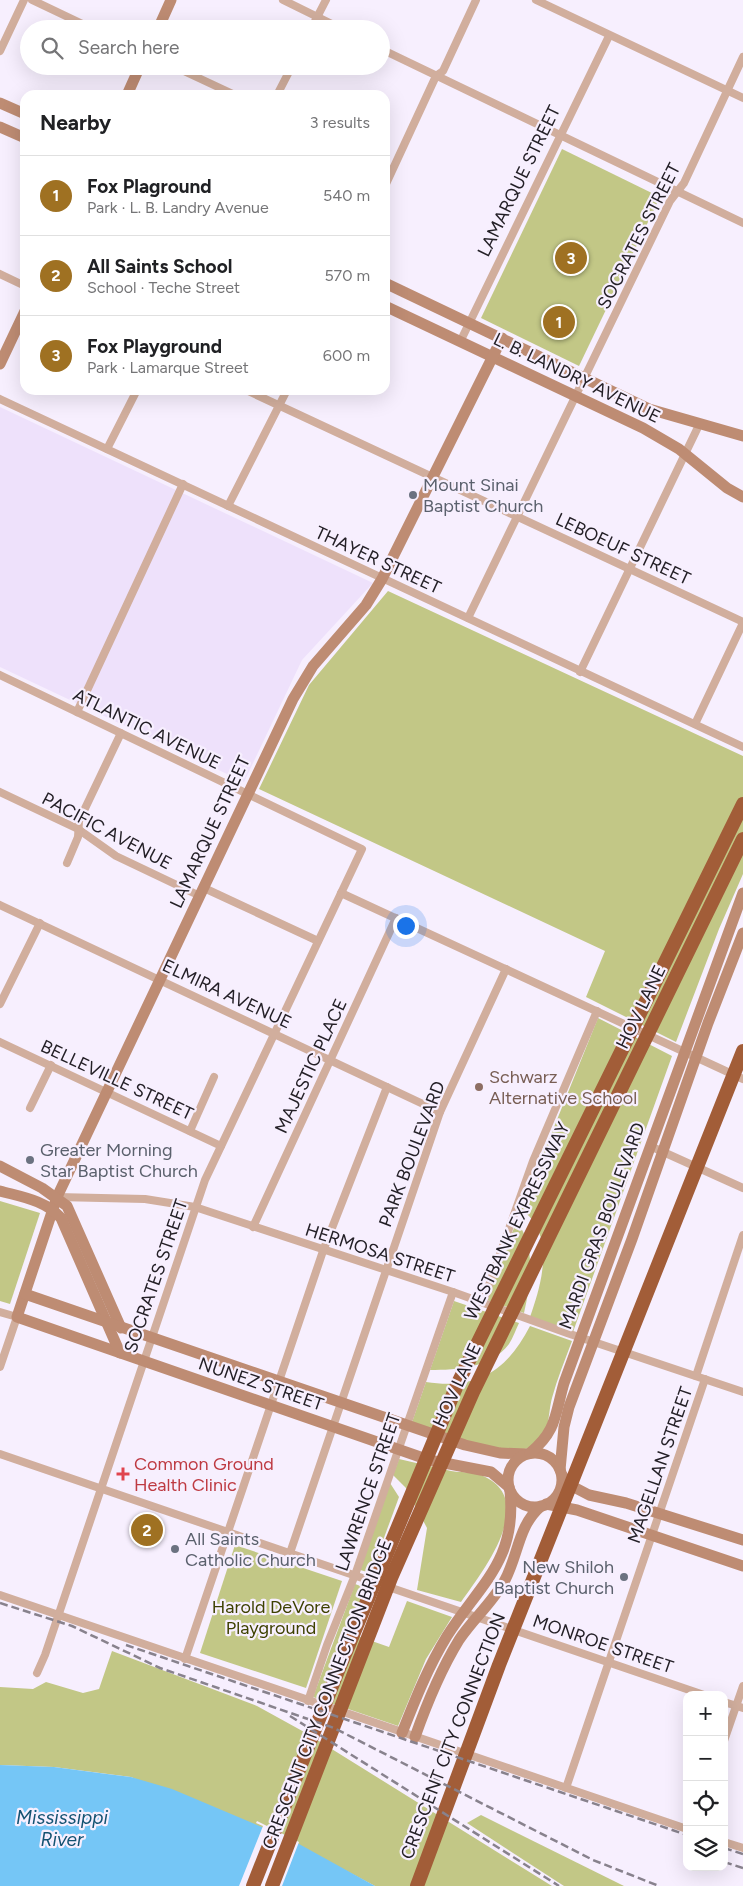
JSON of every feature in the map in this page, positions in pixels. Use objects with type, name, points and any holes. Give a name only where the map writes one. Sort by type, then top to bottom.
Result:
[{"type":"highway","name":"WESTBANK EXPRESSWAY","points":[[253,1886],[398,1524],[457,1386],[743,804]]},
{"type":"highway","name":"HOV LANE","points":[[418,1516],[473,1392],[743,839]]},
{"type":"highway","name":"CRESCENT CITY CONNECTION","points":[[416,1886],[536,1572],[743,1051]]},
{"type":"highway","name":"CRESCENT CITY CONNECTION BRIDGE","points":[[272,1886],[391,1578],[418,1516]]},
{"type":"street","points":[[0,51],[24,0]]},
{"type":"street","points":[[32,0],[74,20]]},
{"type":"street","points":[[162,20],[171,0]]},
{"type":"street","points":[[283,0],[325,20]]},
{"type":"street","points":[[315,20],[326,0]]},
{"type":"street","points":[[390,167],[436,76],[443,71],[476,0]]},
{"type":"street","points":[[536,0],[743,98]]},
{"type":"street","name":"LAMARQUE STREET","points":[[461,340],[609,36]]},
{"type":"street","points":[[390,53],[743,223]]},
{"type":"street","name":"SOCRATES STREET","points":[[468,618],[519,517],[575,395],[670,201],[684,183],[729,91],[743,56]]},
{"type":"street","points":[[129,90],[136,75]]},
{"type":"street","points":[[192,75],[224,90]]},
{"type":"street","points":[[280,90],[288,75]]},
{"type":"street","points":[[0,103],[20,112]]},
{"type":"street","points":[[0,127],[20,136]]},
{"type":"street","points":[[0,274],[20,284]]},
{"type":"street","name":"L. B. LANDRY AVENUE","points":[[390,286],[649,409],[699,425],[743,436]]},
{"type":"street","name":"L. B. LANDRY AVENUE","points":[[390,308],[461,340],[643,428],[686,454],[714,478],[743,497]]},
{"type":"street","points":[[0,364],[20,322]]},
{"type":"street","name":"LAMARQUE STREET","points":[[0,1367],[57,1197],[293,699],[313,666],[366,605],[382,579],[502,338]]},
{"type":"street","points":[[107,449],[134,395]]},
{"type":"street","name":"LEBOEUF STREET","points":[[256,395],[433,476],[743,623]]},
{"type":"street","points":[[228,506],[284,395]]},
{"type":"street","name":"THAYER STREET","points":[[0,399],[743,748]]},
{"type":"street","points":[[580,672],[699,425]]},
{"type":"street","points":[[77,712],[183,484]]},
{"type":"street","points":[[695,724],[743,623]]},
{"type":"street","name":"ATLANTIC AVENUE","points":[[1,677],[362,849]]},
{"type":"street","points":[[67,862],[78,837],[79,821],[121,733]]},
{"type":"street","name":"PACIFIC AVENUE","points":[[0,792],[78,829],[116,856],[318,941]]},
{"type":"street","name":"SOCRATES STREET","points":[[37,1673],[59,1614],[195,1208],[220,1146],[276,1033],[362,849]]},
{"type":"street","points":[[341,893],[743,1079]]},
{"type":"street","name":"MARDI GRAS BOULEVARD","points":[[528,1454],[550,1433],[564,1383],[743,893]]},
{"type":"street","name":"ELMIRA AVENUE","points":[[0,905],[160,981],[276,1033],[440,1112]]},
{"type":"street","name":"MAJESTIC PLACE","points":[[253,1227],[396,918]]},
{"type":"street","points":[[0,1004],[40,923]]},
{"type":"street","name":"MARDI GRAS BOULEVARD","points":[[561,1473],[563,1435],[569,1407],[696,1056],[743,933]]},
{"type":"street","name":"PARK BOULEVARD","points":[[290,1553],[384,1271],[440,1112],[506,969]]},
{"type":"street","points":[[483,1302],[533,1161],[597,1011]]},
{"type":"street","name":"BELLEVILLE STREET","points":[[0,1042],[220,1146]]},
{"type":"street","points":[[30,1108],[51,1065]]},
{"type":"street","points":[[190,1131],[214,1077]]},
{"type":"street","points":[[185,1659],[269,1405],[323,1250],[387,1088]]},
{"type":"street","points":[[650,1146],[743,1188]]},
{"type":"street","points":[[0,1166],[57,1197],[71,1212],[121,1328]]},
{"type":"street","points":[[0,1192],[39,1201],[53,1208],[61,1218],[120,1353]]},
{"type":"street","name":"HERMOSA STREET","points":[[57,1197],[145,1199],[195,1208],[483,1302],[581,1338],[743,1392]]},
{"type":"street","name":"MAGELLAN STREET","points":[[696,1376],[743,1235]]},
{"type":"street","name":"LAWRENCE STREET","points":[[308,1701],[327,1645],[355,1575],[453,1292]]},
{"type":"street","name":"NUNEZ STREET","points":[[24,1294],[406,1426],[476,1448],[500,1453],[528,1454]]},
{"type":"street","name":"NUNEZ STREET","points":[[0,1312],[429,1460],[491,1472],[510,1489]]},
{"type":"street","name":"MAGELLAN STREET","points":[[566,1788],[705,1379]]},
{"type":"street","name":"MONROE STREET","points":[[0,1454],[692,1691]]},
{"type":"street","points":[[402,1733],[431,1663],[464,1612],[485,1586],[503,1552],[511,1519],[510,1470],[518,1458],[528,1454],[548,1456],[555,1462],[568,1484],[589,1495],[660,1512],[743,1540]]},
{"type":"street","points":[[415,1737],[430,1696],[446,1664],[460,1639],[503,1584],[527,1521],[557,1494],[561,1485],[561,1473]]},
{"type":"street","points":[[510,1489],[523,1504],[577,1510],[743,1566]]},
{"type":"street","points":[[0,1595],[683,1828]]},
{"type":"street","points":[[726,1736],[740,1707],[743,1686]]},
{"type":"street","points":[[728,1703],[740,1707]]},
{"type":"street","points":[[728,1843],[743,1848]]},
{"type":"shaded area","points":[[0,407],[373,583],[302,660],[244,782],[0,667]]},
{"type":"green space","points":[[562,149],[660,197],[579,366],[481,318]]},
{"type":"green space","points":[[388,591],[743,756],[743,874],[719,929],[676,1042],[586,997],[605,951],[259,789],[309,685]]},
{"type":"green space","points":[[598,1018],[672,1056],[573,1332],[530,1317],[542,1274],[542,1245],[539,1232],[532,1219],[521,1209]]},
{"type":"green space","points":[[0,1201],[40,1213],[10,1304],[0,1301]]},
{"type":"green space","points":[[517,1221],[527,1243],[530,1266],[529,1289],[524,1313],[484,1299]]},
{"type":"green space","points":[[454,1301],[519,1323],[509,1344],[493,1358],[473,1366],[430,1370]]},
{"type":"green space","points":[[530,1326],[572,1341],[554,1391],[547,1427],[539,1442],[529,1448],[514,1450],[496,1448],[477,1444],[412,1422],[426,1382],[461,1383],[489,1374],[511,1355]]},
{"type":"green space","points":[[399,1459],[451,1471],[478,1474],[497,1485],[505,1499],[507,1516],[502,1535],[482,1572],[461,1602],[417,1590],[427,1528],[406,1488],[393,1475]]},
{"type":"green space","points":[[390,1483],[399,1497],[371,1573],[360,1570]]},
{"type":"green space","name":"Harold DeVore Playground","points":[[235,1545],[342,1581],[306,1688],[200,1653]]},
{"type":"green space","points":[[355,1584],[366,1588],[349,1633],[389,1647],[407,1601],[452,1617],[426,1659],[398,1726],[313,1697]]},
{"type":"green space","points":[[112,1651],[257,1706],[306,1733],[552,1886],[375,1886],[307,1850],[131,1777],[54,1767],[0,1765],[0,1687],[33,1689],[46,1682],[83,1693],[99,1689]]},
{"type":"green space","points":[[481,1815],[624,1886],[564,1886],[467,1823]]},
{"type":"water","name":"Mississippi River","points":[[0,1765],[54,1767],[131,1777],[172,1789],[290,1839],[375,1886],[0,1886]]},
{"type":"pier","points":[[257,1821],[299,1842],[282,1886],[239,1886],[263,1826],[256,1823]]},
{"type":"railway","points":[[0,1603],[72,1626],[160,1668],[334,1728],[593,1860],[659,1886]]},
{"type":"railway","points":[[126,1645],[683,1834]]},
{"type":"railway","points":[[290,1716],[559,1886]]},
{"type":"railway","points":[[728,1849],[743,1854]]},
{"type":"railway","points":[[728,1863],[743,1868]]},
{"type":"place","name":"Fox Playground","points":[[571,258]]},
{"type":"place","name":"Fox Plaground","points":[[559,322]]},
{"type":"place","name":"Mount Sinai Baptist Church","points":[[413,495]]},
{"type":"place","name":"Schwarz Alternative School","points":[[479,1087]]},
{"type":"place","name":"Greater Morning Star Baptist Church","points":[[30,1160]]},
{"type":"place","name":"Common Ground Health Clinic","points":[[123,1474]]},
{"type":"place","name":"All Saints School","points":[[147,1530]]},
{"type":"place","name":"All Saints Catholic Church","points":[[175,1549]]},
{"type":"place","name":"New Shiloh Baptist Church","points":[[624,1577]]}]
